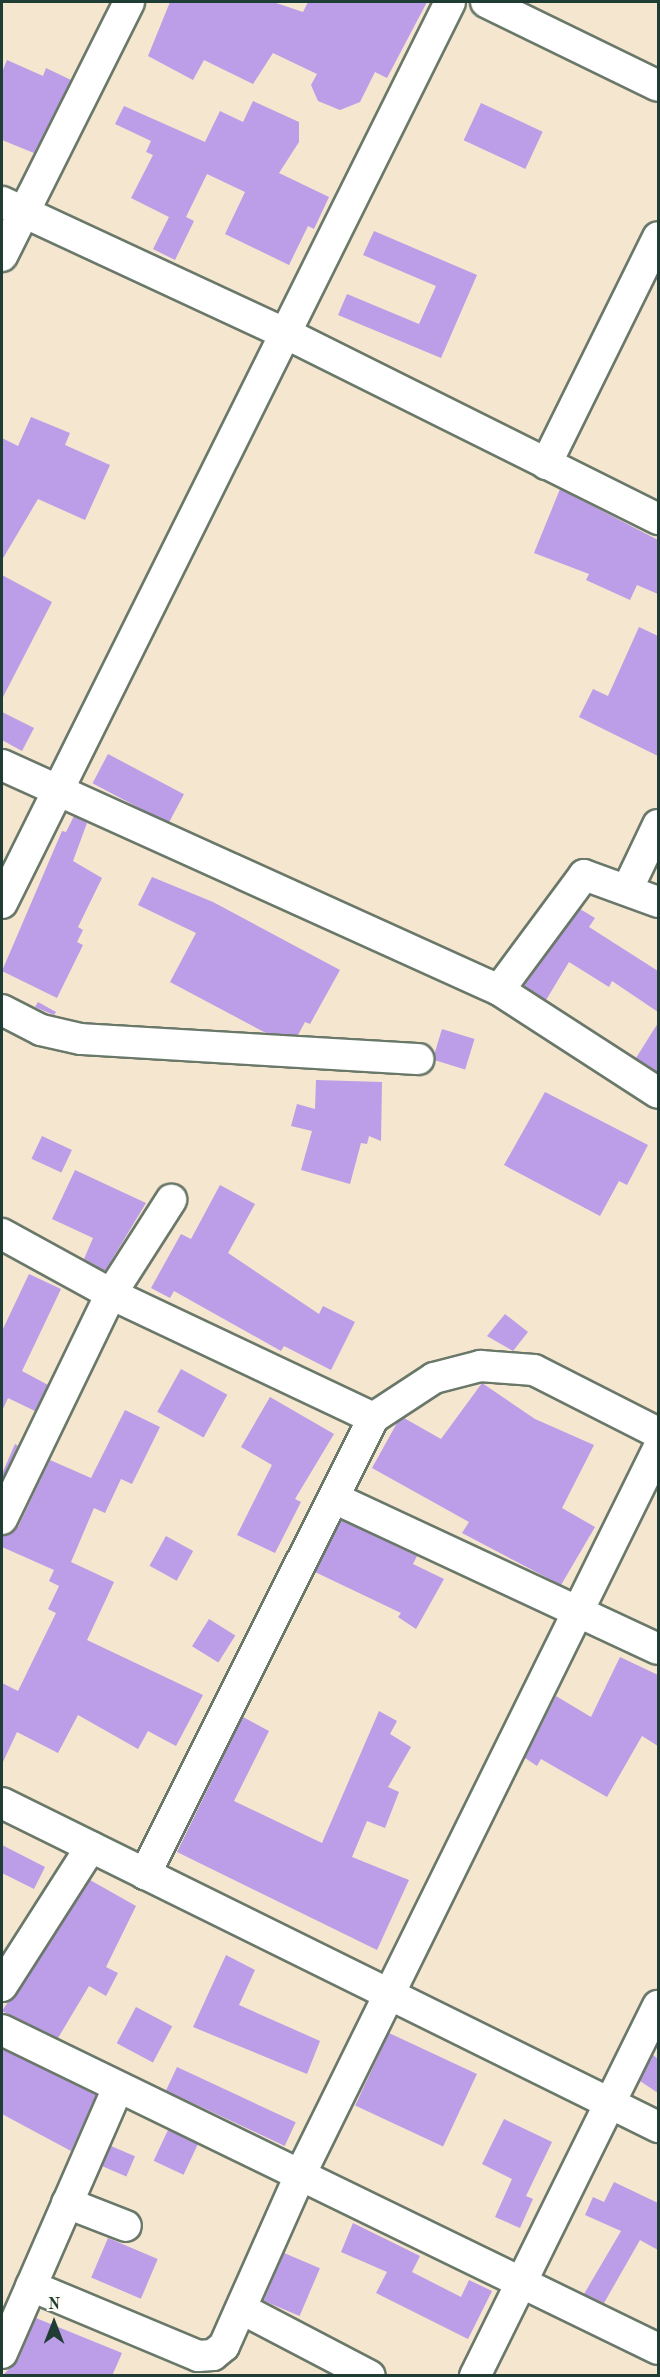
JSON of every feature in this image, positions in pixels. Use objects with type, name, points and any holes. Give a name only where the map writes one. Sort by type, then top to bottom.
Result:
[{"type":"street","points":[[2,256],[12,207],[129,2]]},
{"type":"street","points":[[2,903],[61,791],[450,2]]},
{"type":"street","points":[[486,2],[658,86]]},
{"type":"street","points":[[12,207],[287,334],[658,519]]},
{"type":"street","points":[[546,464],[658,237]]},
{"type":"street","points":[[2,765],[499,990],[658,1093]]},
{"type":"street","points":[[627,890],[658,825]]},
{"type":"street","points":[[499,990],[579,878],[591,875],[658,903]]},
{"type":"street","points":[[2,1010],[41,1030],[81,1039],[418,1059]]},
{"type":"street","points":[[2,1519],[111,1294],[171,1200]]},
{"type":"street","points":[[2,1234],[111,1294],[373,1418]]},
{"type":"street","points":[[146,1874],[373,1418],[434,1378],[480,1366],[534,1370],[658,1433]]},
{"type":"street","points":[[18,2297],[198,2356],[213,2355],[224,2346],[300,2175],[658,1449]]},
{"type":"street","points":[[334,1498],[658,1649]]},
{"type":"street","points":[[2,1803],[658,2127]]},
{"type":"street","points":[[2,1986],[91,1847]]},
{"type":"street","points":[[475,2376],[525,2284],[658,2006]]},
{"type":"street","points":[[2,2030],[658,2349]]},
{"type":"street","points":[[2,2354],[18,2297],[67,2203],[118,2087]]},
{"type":"street","points":[[67,2203],[126,2226]]},
{"type":"street","points":[[242,2309],[353,2372]]},
{"type":"building","points":[[170,2],[273,2],[303,12],[308,2],[427,2],[387,78],[375,72],[360,102],[340,110],[318,101],[311,85],[317,74],[273,53],[253,84],[204,60],[193,80],[148,56]]},
{"type":"building","points":[[7,60],[43,76],[46,68],[71,80],[34,153],[2,140],[2,72]]},
{"type":"building","points":[[253,101],[299,122],[299,142],[279,173],[329,197],[314,229],[308,226],[289,265],[225,234],[245,192],[207,174],[186,217],[194,221],[175,260],[153,249],[169,217],[131,198],[153,155],[146,152],[151,141],[115,124],[124,106],[205,142],[220,111],[243,122]]},
{"type":"building","points":[[481,103],[543,132],[525,169],[464,140]]},
{"type":"building","points":[[374,231],[477,275],[441,358],[338,315],[347,294],[419,324],[436,286],[363,255]]},
{"type":"building","points":[[31,417],[70,433],[65,445],[110,465],[85,520],[38,499],[2,560],[2,438],[18,446]]},
{"type":"building","points":[[560,489],[658,540],[658,594],[637,585],[630,600],[586,580],[589,574],[534,553]]},
{"type":"building","points":[[2,575],[52,602],[2,699]]},
{"type":"building","points":[[639,627],[658,636],[658,756],[579,717],[593,689],[608,696]]},
{"type":"building","points":[[2,712],[34,728],[22,751],[2,740]]},
{"type":"building","points":[[108,754],[184,794],[168,824],[93,783]]},
{"type":"building","points":[[74,816],[87,823],[73,861],[102,878],[78,927],[83,930],[77,942],[83,945],[57,998],[2,971],[62,831],[66,832]]},
{"type":"building","points":[[152,877],[213,902],[340,970],[310,1024],[305,1022],[298,1035],[266,1033],[170,982],[196,933],[138,905]]},
{"type":"building","points":[[580,909],[595,918],[589,927],[658,971],[658,1012],[612,981],[609,987],[569,962],[546,1000],[524,986]]},
{"type":"building","points":[[38,1002],[56,1012],[54,1015],[35,1007]]},
{"type":"building","points":[[658,1023],[658,1073],[636,1058]]},
{"type":"building","points":[[442,1029],[475,1039],[465,1070],[433,1060]]},
{"type":"building","points":[[316,1080],[382,1082],[381,1141],[369,1136],[367,1144],[361,1143],[350,1184],[301,1170],[312,1131],[291,1126],[297,1104],[315,1109]]},
{"type":"building","points":[[545,1092],[648,1145],[627,1185],[619,1181],[600,1216],[504,1165]]},
{"type":"building","points":[[42,1136],[72,1150],[61,1173],[31,1159]]},
{"type":"building","points":[[75,1170],[146,1203],[105,1271],[84,1259],[93,1238],[52,1219]]},
{"type":"building","points":[[220,1185],[255,1204],[228,1253],[319,1314],[323,1306],[355,1322],[331,1370],[284,1346],[281,1351],[174,1291],[170,1298],[151,1288],[181,1234],[191,1239]]},
{"type":"building","points":[[29,1274],[61,1289],[22,1371],[48,1385],[35,1411],[8,1398],[2,1411],[2,1331]]},
{"type":"building","points":[[505,1314],[528,1332],[513,1351],[487,1336]]},
{"type":"building","points":[[181,1369],[227,1395],[204,1438],[157,1412]]},
{"type":"building","points":[[482,1383],[535,1419],[594,1445],[562,1508],[595,1527],[561,1585],[462,1533],[469,1522],[372,1468],[397,1423],[404,1418],[441,1439]]},
{"type":"building","points":[[270,1397],[334,1434],[295,1499],[301,1502],[275,1553],[237,1535],[272,1465],[241,1447]]},
{"type":"building","points":[[125,1410],[160,1427],[132,1484],[121,1479],[105,1513],[94,1508],[71,1562],[114,1582],[87,1640],[203,1695],[176,1746],[148,1731],[138,1749],[78,1715],[58,1753],[17,1732],[2,1764],[2,1683],[18,1691],[56,1613],[48,1609],[59,1586],[49,1581],[54,1570],[2,1547],[2,1536],[18,1527],[50,1460],[91,1478]]},
{"type":"building","points":[[15,1444],[18,1446],[2,1480],[2,1474]]},
{"type":"building","points":[[341,1520],[417,1556],[413,1564],[444,1579],[416,1629],[398,1617],[401,1613],[315,1572]]},
{"type":"building","points":[[166,1536],[193,1551],[177,1581],[150,1566]]},
{"type":"building","points":[[209,1619],[235,1635],[218,1663],[192,1646]]},
{"type":"building","points":[[620,1657],[658,1675],[658,1746],[642,1736],[607,1797],[541,1759],[537,1766],[525,1758],[556,1696],[591,1717]]},
{"type":"building","points":[[379,1711],[397,1721],[390,1734],[411,1747],[388,1787],[399,1792],[385,1828],[367,1821],[352,1857],[409,1880],[377,1950],[177,1852],[243,1717],[269,1731],[234,1801],[322,1843]]},
{"type":"building","points":[[2,1845],[45,1867],[34,1889],[2,1873]]},
{"type":"building","points":[[90,1880],[136,1906],[106,1967],[118,1973],[106,1996],[89,1986],[58,2038],[2,2011]]},
{"type":"building","points":[[226,1955],[255,1970],[239,2005],[320,2041],[307,2074],[193,2027]]},
{"type":"building","points":[[136,2007],[172,2026],[153,2062],[117,2043]]},
{"type":"building","points":[[389,2033],[477,2074],[443,2146],[355,2106]]},
{"type":"building","points":[[2,2049],[96,2095],[71,2151],[2,2114]]},
{"type":"building","points":[[653,2055],[658,2059],[658,2093],[640,2081]]},
{"type":"building","points":[[177,2067],[296,2122],[285,2146],[166,2091]]},
{"type":"building","points":[[504,2119],[552,2142],[526,2196],[533,2199],[520,2228],[495,2217],[512,2179],[482,2164]]},
{"type":"building","points":[[168,2130],[198,2144],[184,2175],[154,2161]]},
{"type":"building","points":[[111,2146],[135,2156],[126,2176],[102,2166]]},
{"type":"building","points":[[614,2182],[658,2203],[658,2250],[640,2240],[604,2303],[584,2294],[621,2231],[585,2215],[593,2197],[604,2202]]},
{"type":"building","points":[[353,2223],[420,2256],[412,2272],[461,2297],[469,2280],[492,2291],[468,2339],[376,2293],[387,2272],[341,2252]]},
{"type":"building","points":[[108,2238],[158,2259],[141,2299],[91,2278]]},
{"type":"building","points":[[284,2253],[320,2268],[300,2316],[264,2301]]},
{"type":"building","points":[[36,2318],[122,2353],[112,2376],[2,2376],[18,2360]]}]
